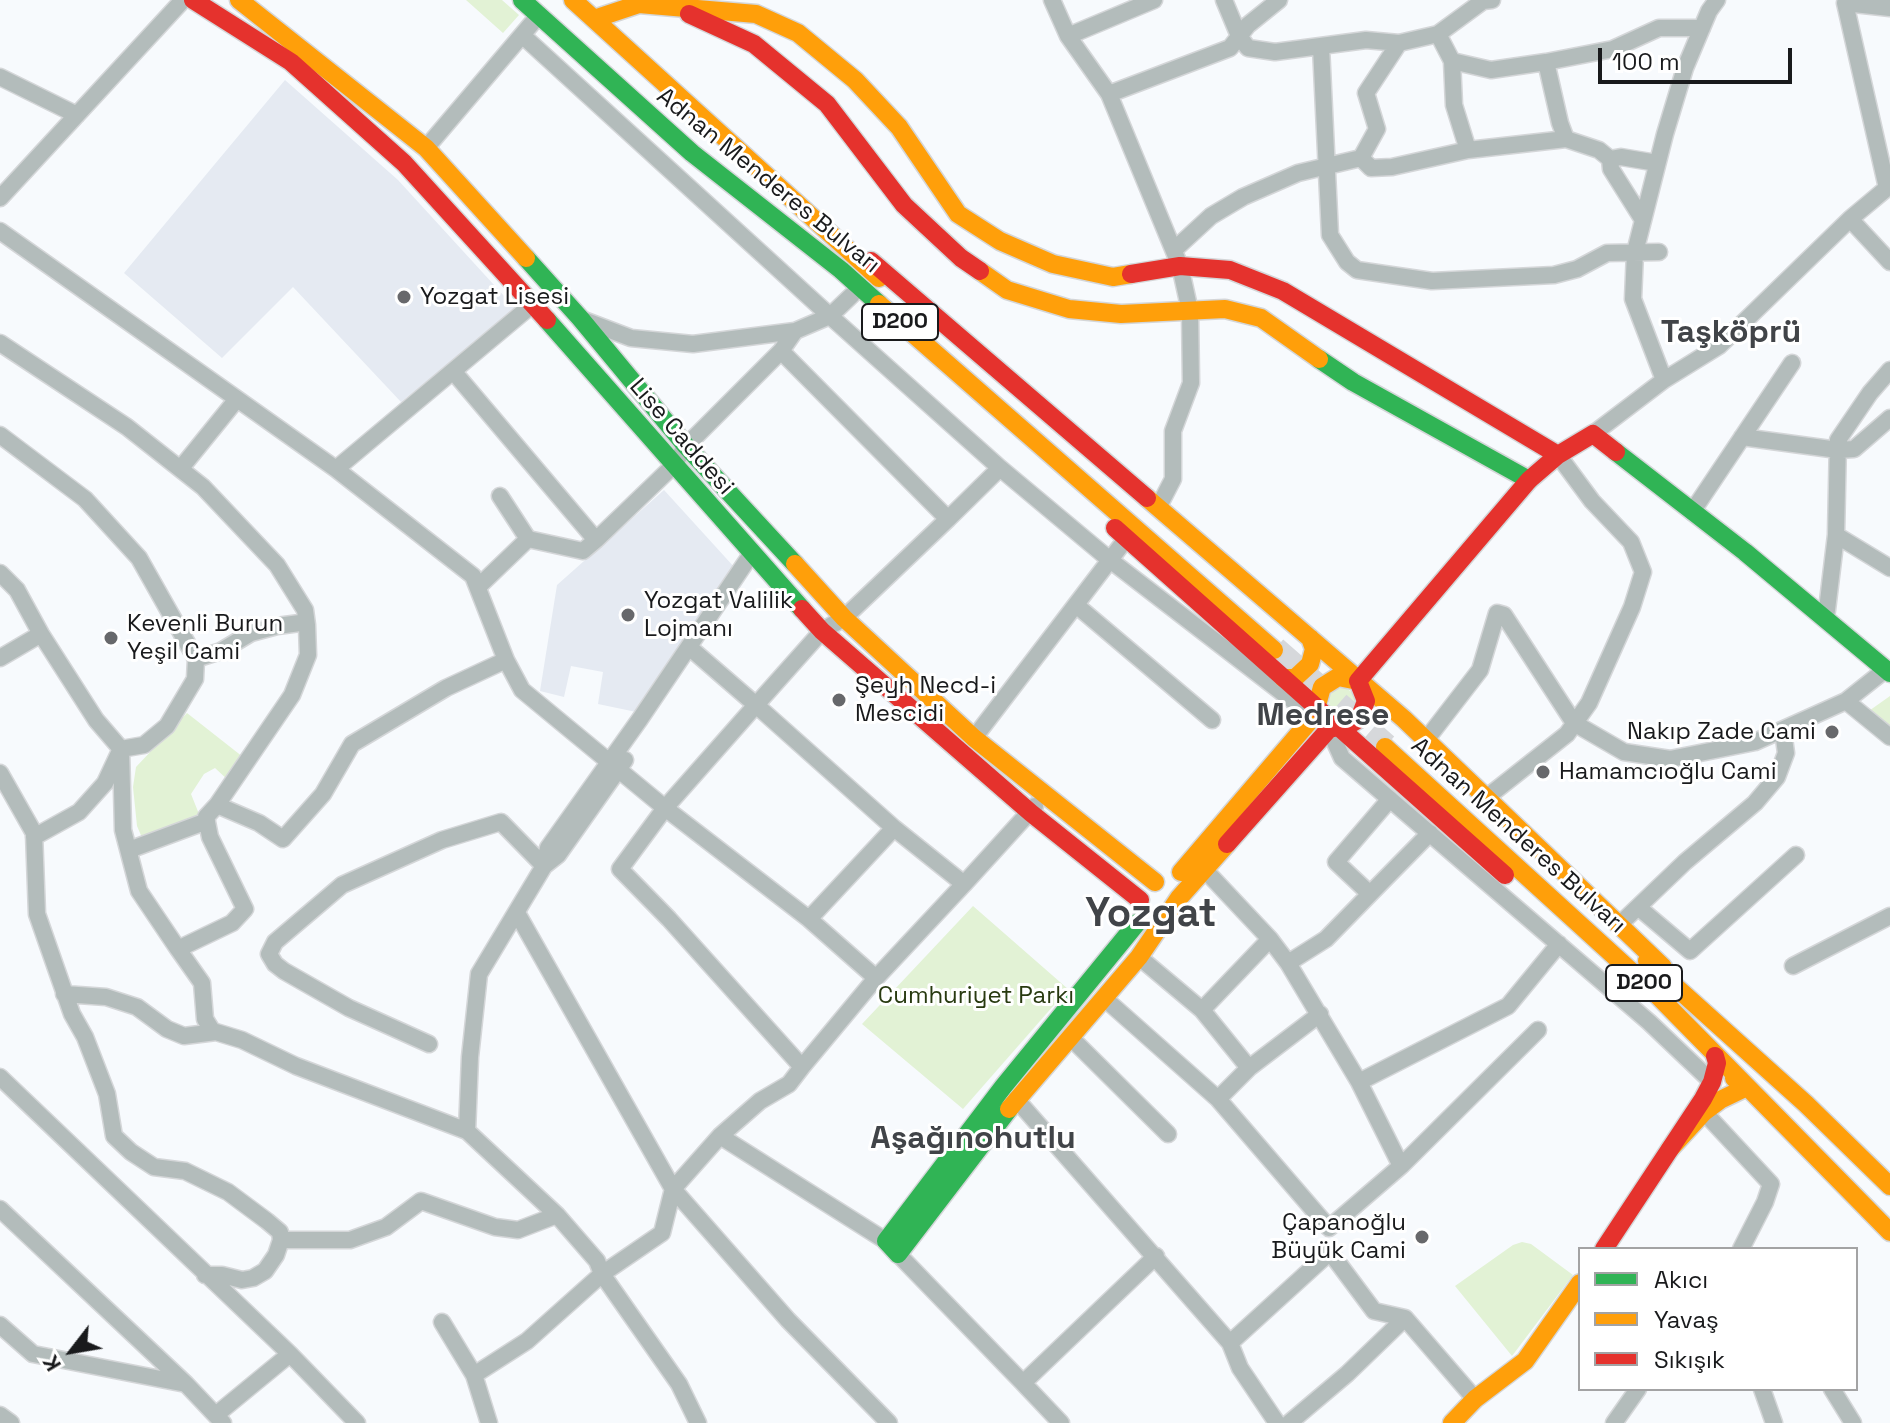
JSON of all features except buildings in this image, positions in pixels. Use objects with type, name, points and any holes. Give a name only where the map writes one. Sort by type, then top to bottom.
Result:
[{"type":"main road","name":"Lise Caddesi","points":[[193,0],[291,62],[404,163],[822,631],[1031,813],[1140,900]]},
{"type":"main road","name":"Lise Caddesi","points":[[239,0],[426,148],[580,318],[686,446],[844,618],[974,738],[1168,888]]},
{"type":"main road","name":"Adnan Menderes Bulvarı","points":[[522,0],[692,153],[841,270],[1280,643],[573,0]]},
{"type":"main road","points":[[594,19],[639,4],[756,14],[798,33],[855,80],[899,127],[958,214],[1000,241],[1053,264],[1113,277],[1177,258],[1230,270],[1283,291],[1558,455]]},
{"type":"main road","points":[[674,7],[754,44],[827,104],[904,205],[961,258],[1007,290],[1069,309],[1121,314],[1225,309],[1261,318],[1353,382],[1529,480]]},
{"type":"main road","points":[[676,92],[1358,681],[1388,738]]},
{"type":"main road","points":[[692,153],[1283,678],[1333,727],[1388,738],[1426,740],[1806,1104]]},
{"type":"main road","points":[[1358,681],[1529,480],[1558,455],[1593,434],[1745,552],[1888,672]]},
{"type":"main road","points":[[1283,678],[1295,678],[1310,664],[1314,649],[1310,638]]},
{"type":"main road","points":[[892,1247],[1003,1087],[1145,928],[1168,888],[1316,712],[1322,687],[1338,677],[1358,681]]},
{"type":"main road","points":[[892,1247],[1139,957],[1145,928],[1140,900],[1204,869],[1333,727],[1349,725],[1359,719],[1366,701],[1358,681]]},
{"type":"main road","name":"Adnan Menderes Bulvarı","points":[[1388,738],[1656,994],[1716,1060],[1890,1232]]},
{"type":"main road","name":"Adnan Menderes Bulvarı","points":[[1388,738],[1806,1104],[1890,1186]]},
{"type":"main road","points":[[1605,1247],[1712,1082],[1716,1060]]},
{"type":"main road","points":[[1670,1149],[1704,1112],[1745,1088]]},
{"type":"main road","points":[[1456,1422],[1475,1399],[1525,1361],[1578,1286]]},
{"type":"street","points":[[0,198],[183,0]]},
{"type":"street","points":[[1052,0],[1068,36],[1109,94],[1177,258],[1190,311],[1191,383],[1173,431],[1173,479],[1158,508]]},
{"type":"street","points":[[1224,0],[1239,36],[1248,48],[1275,52],[1366,40],[1399,43],[1438,34],[1484,0],[1492,0]]},
{"type":"street","points":[[1109,94],[1230,48],[1248,25],[1279,0]]},
{"type":"street","points":[[1664,380],[1633,299],[1635,252],[1685,68],[1717,0]]},
{"type":"street","points":[[1068,36],[1145,2]]},
{"type":"street","points":[[1593,434],[1664,380],[1719,346],[1850,219],[1888,187],[1839,2],[1890,8]]},
{"type":"street","points":[[426,148],[539,15]]},
{"type":"street","points":[[1452,61],[1491,70],[1613,49],[1659,28],[1702,28]]},
{"type":"street","points":[[1438,34],[1452,61],[1454,105],[1468,150]]},
{"type":"street","points":[[522,35],[1000,468],[1110,560],[1316,712]]},
{"type":"street","points":[[1177,258],[1211,216],[1243,197],[1298,173],[1361,158],[1377,129],[1366,93],[1399,43]]},
{"type":"street","points":[[1321,47],[1330,235],[1347,262],[1357,270],[1432,281],[1554,275],[1577,269],[1607,253],[1659,252]]},
{"type":"street","points":[[1546,62],[1566,139]]},
{"type":"street","points":[[0,77],[77,115]]},
{"type":"street","points":[[1361,158],[1371,168],[1392,167],[1468,150],[1566,139],[1599,150],[1610,159],[1611,169],[1643,220]]},
{"type":"street","points":[[1610,159],[1621,157],[1657,163]]},
{"type":"street","points":[[1850,219],[1890,262]]},
{"type":"street","points":[[0,231],[336,469],[473,576],[506,660],[522,690],[665,808],[809,919],[876,978]]},
{"type":"street","points":[[580,318],[631,338],[693,344],[795,331],[830,316],[852,295]]},
{"type":"street","points":[[336,469],[533,304]]},
{"type":"street","points":[[500,496],[528,539],[583,551],[673,466],[686,446],[781,351],[795,331]]},
{"type":"street","points":[[0,343],[127,427],[203,487],[277,565],[305,610],[308,655],[292,695],[206,817],[210,837],[245,909],[232,923],[178,949]]},
{"type":"street","points":[[781,351],[948,519]]},
{"type":"street","points":[[1692,512],[1792,363]]},
{"type":"street","points":[[1826,618],[1836,535],[1838,440],[1890,370]]},
{"type":"street","points":[[453,371],[596,540]]},
{"type":"street","points":[[181,468],[237,399]]},
{"type":"street","points":[[1742,437],[1838,450],[1854,449],[1890,418]]},
{"type":"street","points":[[0,435],[85,499],[139,558],[196,659],[195,679],[167,726],[144,745],[121,749]]},
{"type":"street","points":[[1486,798],[1567,734],[1589,703],[1632,607],[1643,572],[1631,542],[1592,501],[1558,455]]},
{"type":"street","points":[[802,1067],[620,869],[665,808],[822,631],[844,618],[1000,468]]},
{"type":"street","points":[[1836,535],[1890,568]]},
{"type":"street","points":[[478,587],[528,539]]},
{"type":"street","points":[[974,738],[1126,539]]},
{"type":"street","points":[[467,1131],[470,1057],[479,974],[544,866],[558,855],[755,557]]},
{"type":"street","points":[[0,573],[17,590],[96,720],[121,749],[123,830],[139,891],[202,983],[205,1019],[213,1032]]},
{"type":"street","points":[[1076,605],[1212,720]]},
{"type":"street","points":[[1426,740],[1480,670],[1497,613],[1504,615],[1574,723],[1624,752],[1670,759],[1755,742],[1783,731],[1846,701],[1888,672]]},
{"type":"street","points":[[196,659],[221,651],[251,633],[277,626],[307,625]]},
{"type":"street","points":[[0,658],[41,634]]},
{"type":"street","points":[[692,650],[894,828],[964,884]]},
{"type":"street","points":[[217,805],[259,823],[283,839],[323,794],[352,744],[446,688],[506,660]]},
{"type":"street","points":[[1846,701],[1890,737]]},
{"type":"street","points":[[1333,727],[1342,758],[1649,1022],[1712,1082]]},
{"type":"street","points":[[1619,925],[1685,862],[1755,803],[1777,777],[1786,753],[1783,731]]},
{"type":"street","points":[[34,837],[79,812],[105,783],[121,749]]},
{"type":"street","points":[[0,773],[34,833],[37,914],[64,994],[107,1094],[114,1136],[154,1167],[185,1171],[228,1192],[280,1232],[276,1255],[265,1271],[253,1278],[242,1280],[205,1275]]},
{"type":"street","points":[[474,1375],[527,1341],[602,1274],[662,1233],[673,1189],[720,1136],[760,1101],[789,1084],[876,978],[1031,813],[1043,794]]},
{"type":"street","points":[[1370,894],[1336,862],[1390,799]]},
{"type":"street","points":[[129,850],[207,821]]},
{"type":"street","points":[[429,1044],[349,1008],[284,971],[269,954],[275,942],[342,885],[442,840],[501,822],[544,866]]},
{"type":"street","points":[[809,919],[894,828]]},
{"type":"street","points":[[1288,963],[1326,939],[1430,833]]},
{"type":"street","points":[[1638,907],[1690,951],[1796,855]]},
{"type":"street","points":[[1204,869],[1270,939],[1288,963],[1359,1082],[1401,1166]]},
{"type":"street","points":[[517,913],[673,1189],[788,1320],[889,1423]]},
{"type":"street","points":[[1793,966],[1890,916]]},
{"type":"street","points":[[1202,1010],[1270,939]]},
{"type":"street","points":[[1359,1082],[1508,1006],[1559,944]]},
{"type":"street","points":[[1139,957],[1202,1010],[1249,1068]]},
{"type":"street","points":[[64,994],[106,997],[137,1007],[167,1029],[184,1036],[213,1032],[242,1040],[296,1066],[467,1131],[557,1215],[597,1261],[602,1274],[679,1384],[698,1423]]},
{"type":"street","points":[[1104,998],[1218,1099],[1329,1228],[1330,1252],[1374,1311],[1405,1318],[1475,1399]]},
{"type":"street","points":[[1218,1099],[1249,1068],[1320,1014]]},
{"type":"street","points":[[1329,1228],[1401,1166],[1538,1030]]},
{"type":"street","points":[[1070,1037],[1168,1134]]},
{"type":"street","points":[[0,1077],[290,1354],[357,1423]]},
{"type":"street","points":[[1016,1099],[1230,1343],[1240,1368],[1277,1423]]},
{"type":"street","points":[[1704,1112],[1771,1184],[1742,1247]]},
{"type":"street","points":[[720,1136],[892,1247],[1061,1423]]},
{"type":"street","points":[[281,1240],[350,1240],[386,1227],[421,1201],[495,1227],[518,1230],[557,1215]]},
{"type":"street","points":[[0,1209],[220,1419],[290,1354]]},
{"type":"street","points":[[1230,1343],[1330,1252]]},
{"type":"street","points":[[1023,1383],[1156,1256]]},
{"type":"street","points":[[1289,1423],[1347,1374],[1405,1318]]},
{"type":"street","points":[[442,1322],[474,1375],[489,1423]]},
{"type":"street","points":[[0,1325],[33,1354],[186,1384]]},
{"type":"street","points":[[1614,1423],[1637,1391]]},
{"type":"street","points":[[1763,1391],[1774,1423]]},
{"type":"street","points":[[1833,1391],[1853,1423]]},
{"type":"street","points":[[0,1415],[11,1423]]},
{"type":"shaded area","points":[[285,80],[398,180],[516,309],[401,402],[293,287],[222,358],[124,273]]},
{"type":"shaded area","name":"Yozgat Valilik Lojmanı","points":[[664,490],[735,568],[641,713],[598,704],[603,672],[571,666],[564,697],[540,691],[557,585]]},
{"type":"green space","points":[[466,0],[502,0],[519,15],[503,33]]},
{"type":"green space","points":[[1342,688],[1351,692],[1355,701],[1351,710],[1342,714],[1333,710],[1329,701],[1333,692]]},
{"type":"green space","points":[[1890,696],[1890,732],[1866,713]]},
{"type":"green space","points":[[187,713],[243,757],[229,781],[215,768],[204,774],[191,794],[201,819],[143,840],[137,826],[133,787],[136,767]]},
{"type":"green space","name":"Cumhuriyet Parkı","points":[[973,906],[1068,989],[963,1109],[862,1024]]},
{"type":"green space","points":[[1522,1242],[1531,1244],[1573,1275],[1512,1356],[1455,1286],[1513,1245]]},
{"type":"tunnel","points":[[1274,650],[1385,747]]},
{"type":"traffic: fast","points":[[522,0],[692,153],[841,270],[879,304]]},
{"type":"traffic: fast","points":[[526,258],[686,446],[795,564]]},
{"type":"traffic: fast","points":[[547,320],[802,609]]},
{"type":"traffic: fast","points":[[1319,359],[1353,382],[1529,480]]},
{"type":"traffic: fast","points":[[1616,452],[1745,552],[1890,673]]},
{"type":"traffic: fast","points":[[1009,1109],[898,1254],[886,1241],[1003,1087],[1137,923]]},
{"type":"traffic: slow","points":[[239,0],[426,148],[526,258]]},
{"type":"traffic: slow","points":[[573,0],[879,278]]},
{"type":"traffic: slow","points":[[594,19],[639,4],[756,14],[798,33],[855,80],[899,127],[958,214],[1000,241],[1053,264],[1113,277],[1131,274]]},
{"type":"traffic: slow","points":[[980,271],[1007,290],[1069,309],[1121,314],[1225,309],[1261,318],[1319,359]]},
{"type":"traffic: slow","points":[[879,304],[1274,650]]},
{"type":"traffic: slow","points":[[1147,498],[1404,719],[1663,967]]},
{"type":"traffic: slow","points":[[795,564],[844,618],[974,738],[1155,882]]},
{"type":"traffic: slow","points":[[1283,678],[1295,678],[1310,664],[1314,649],[1310,638]]},
{"type":"traffic: slow","points":[[1181,872],[1314,716],[1322,687],[1338,677],[1358,681]]},
{"type":"traffic: slow","points":[[1385,747],[1656,994],[1890,1232]]},
{"type":"traffic: slow","points":[[1009,1109],[1139,957],[1179,898],[1227,844]]},
{"type":"traffic: slow","points":[[1647,961],[1806,1104],[1890,1186]]},
{"type":"traffic: slow","points":[[1670,1149],[1704,1112],[1745,1088],[1734,1078]]},
{"type":"traffic: slow","points":[[1452,1423],[1475,1399],[1525,1361],[1578,1286]]},
{"type":"traffic: jam","points":[[193,0],[291,62],[404,163],[547,320]]},
{"type":"traffic: jam","points":[[689,14],[754,44],[827,104],[904,205],[961,258],[980,271]]},
{"type":"traffic: jam","points":[[871,261],[1147,498]]},
{"type":"traffic: jam","points":[[1131,274],[1180,266],[1230,270],[1283,291],[1558,455]]},
{"type":"traffic: jam","points":[[1358,681],[1529,480],[1558,455],[1593,434],[1616,452]]},
{"type":"traffic: jam","points":[[1115,528],[1505,875]]},
{"type":"traffic: jam","points":[[802,609],[822,631],[1031,813],[1140,900]]},
{"type":"traffic: jam","points":[[1227,844],[1329,729],[1349,725],[1359,719],[1366,701],[1358,681]]},
{"type":"traffic: jam","points":[[1605,1247],[1703,1099],[1712,1082],[1717,1063],[1715,1056]]},
{"type":"place","name":"Yozgat Lisesi","points":[[404,297]]},
{"type":"place","name":"Yozgat Valilik Lojmanı","points":[[628,615]]},
{"type":"place","name":"Kevenli Burun Yeşil Cami","points":[[111,638]]},
{"type":"place","name":"Şeyh Necd-i Mescidi","points":[[839,700]]},
{"type":"place","name":"Nakıp Zade Cami","points":[[1832,732]]},
{"type":"place","name":"Hamamcıoğlu Cami","points":[[1543,772]]},
{"type":"place","name":"Çapanoğlu Büyük Cami","points":[[1422,1237]]},
{"type":"district","name":"Taşköprü","points":[[1731,333]]},
{"type":"district","name":"Medrese","points":[[1323,716]]},
{"type":"district","name":"Yozgat","points":[[1151,915]]},
{"type":"district","name":"Aşağınohutlu","points":[[973,1139]]}]
